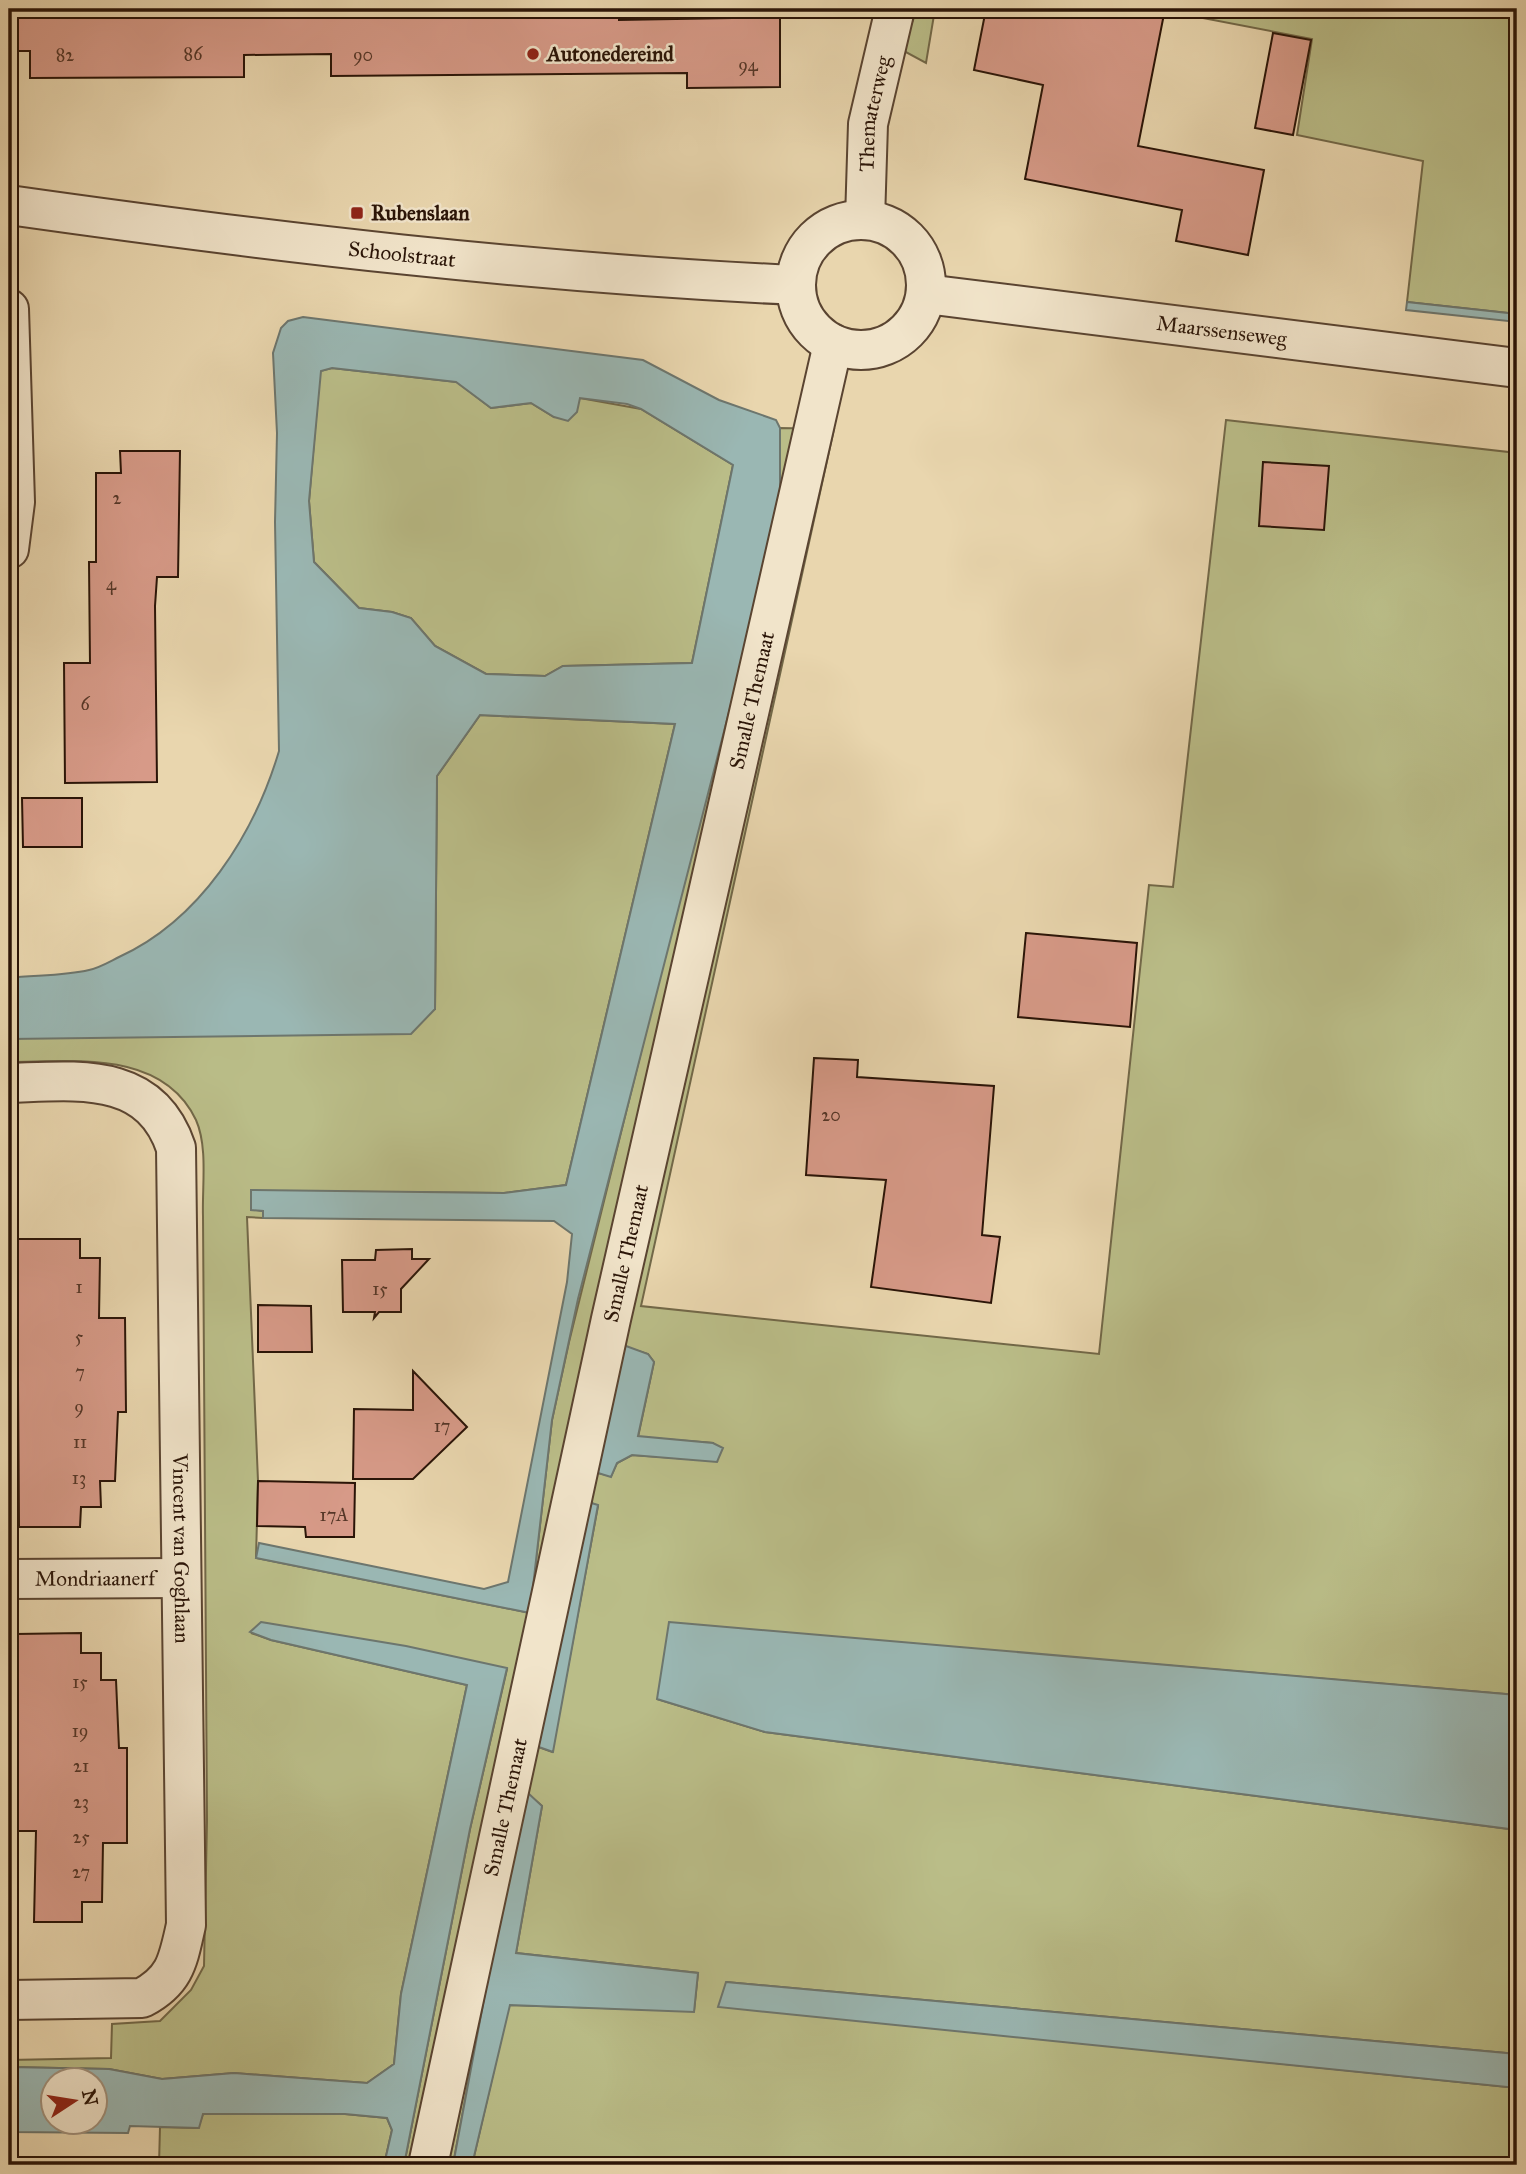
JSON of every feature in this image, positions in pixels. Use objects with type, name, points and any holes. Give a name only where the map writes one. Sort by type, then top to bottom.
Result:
[{"type":"street","name":"Thematerweg","points":[[865,220],[869,124],[895,9]]},
{"type":"street","name":"Schoolstraat","points":[[9,205],[225,236],[463,261],[796,285]]},
{"type":"street","points":[[865,220],[886,225],[904,236],[918,253],[925,272],[926,294],[914,321],[892,342],[873,349],[853,349],[833,344],[814,330],[801,309],[796,285],[799,264],[809,245],[825,230],[845,222],[865,220]]},
{"type":"street","name":"Maarssenseweg","points":[[926,294],[1517,368]]},
{"type":"street","points":[[9,309],[15,502],[9,549]]},
{"type":"street","name":"Smalle Themaat","points":[[428,2165],[611,1319],[833,344]]},
{"type":"street","name":"Vincent van Goghlaan","points":[[9,1083],[82,1081],[121,1089],[159,1111],[170,1129],[176,1148],[179,1578],[186,1925],[176,1967],[160,1989],[142,1998],[9,2000]]},
{"type":"street","name":"Mondriaanerf","points":[[9,1579],[179,1578]]},
{"type":"green space","points":[[917,9],[935,9],[926,63],[902,50]]},
{"type":"green space","points":[[1156,9],[1517,9],[1517,314],[1407,302],[1423,161],[1297,135],[1312,39]]},
{"type":"green space","points":[[332,368],[457,382],[491,408],[531,403],[554,417],[580,398],[641,409],[733,465],[692,663],[563,666],[545,676],[486,674],[435,646],[411,618],[392,612],[359,608],[314,562],[309,501],[320,371]]},
{"type":"green space","points":[[1226,420],[1517,453],[1517,1695],[924,1645],[657,1699],[765,1732],[1517,1830],[1517,2054],[726,1982],[1082,2043],[1517,2088],[1517,2165],[472,2165],[509,2005],[694,2011],[698,1973],[516,1953],[542,1806],[528,1794],[520,1806],[453,2165],[404,2165],[470,1829],[507,1669],[251,1633],[271,1640],[467,1685],[401,1994],[394,2064],[367,2083],[234,2073],[162,2079],[108,2069],[108,2066],[9,2067],[9,2060],[111,2058],[112,2024],[160,2021],[191,1990],[204,1966],[207,1821],[204,1167],[200,1131],[181,1097],[161,1081],[139,1070],[114,1064],[87,1062],[9,1062],[9,1039],[435,1009],[437,776],[480,715],[675,724],[566,1185],[504,1193],[251,1191],[251,1209],[263,1211],[263,1218],[247,1217],[258,1481],[256,1558],[530,1613],[552,1420],[569,1342],[780,492],[780,428],[834,429],[641,1306],[1099,1354],[1149,885],[1173,887]],"holes":[[[626,1347],[648,1354],[654,1362],[638,1437],[713,1443],[717,1461],[632,1455],[617,1463],[611,1476],[598,1473]],[[589,1502],[598,1506],[552,1752],[536,1746]]]},
{"type":"green space","points":[[203,2114],[345,2114],[387,2118],[392,2130],[384,2165],[159,2165],[160,2127],[198,2128]]},
{"type":"water","points":[[1407,302],[1517,314],[1517,322],[1406,310]]},
{"type":"water","points":[[303,317],[643,360],[719,400],[776,420],[780,428],[780,492],[746,646],[578,1299],[552,1420],[530,1613],[256,1558],[259,1543],[484,1589],[508,1582],[567,1282],[572,1234],[554,1221],[263,1218],[263,1211],[251,1210],[251,1190],[504,1193],[566,1185],[675,724],[480,715],[437,776],[435,1009],[411,1034],[9,1039],[9,978],[96,968],[148,941],[175,921],[199,898],[220,872],[255,813],[268,782],[279,751],[275,522],[277,433],[273,353],[281,328],[288,321]],"holes":[[[332,368],[456,382],[491,408],[531,403],[554,417],[568,421],[577,412],[580,398],[627,404],[641,409],[733,465],[692,663],[563,666],[545,676],[486,674],[435,646],[411,618],[392,612],[359,608],[314,562],[309,501],[321,371]]]},
{"type":"water","points":[[626,1346],[648,1354],[654,1362],[638,1436],[713,1443],[723,1448],[717,1462],[632,1455],[617,1463],[611,1477],[598,1473],[596,1450],[616,1355]]},
{"type":"water","points":[[588,1502],[598,1505],[553,1752],[536,1746]]},
{"type":"water","points":[[261,1622],[406,1646],[507,1668],[470,1829],[404,2165],[384,2165],[392,2130],[387,2118],[345,2114],[203,2114],[199,2128],[130,2126],[128,2133],[108,2133],[108,2069],[162,2079],[234,2073],[367,2083],[394,2064],[401,1994],[467,1685],[271,1640],[250,1632]]},
{"type":"water","points":[[669,1622],[1517,1695],[1517,1830],[765,1732],[657,1699]]},
{"type":"water","points":[[528,1793],[542,1806],[516,1953],[698,1973],[694,2012],[510,2005],[472,2165],[453,2165],[520,1806]]},
{"type":"water","points":[[726,1982],[1517,2054],[1517,2088],[718,2007]]},
{"type":"water","points":[[9,2067],[38,2068],[38,2132],[9,2132]]},
{"type":"building","points":[[9,9],[619,9],[619,20],[732,18],[732,9],[780,9],[780,87],[687,88],[687,73],[331,76],[331,54],[244,55],[244,77],[30,78],[30,51],[9,51]]},
{"type":"building","points":[[986,9],[1136,9],[1164,14],[1138,146],[1264,170],[1248,255],[1176,241],[1182,210],[1025,179],[1043,85],[974,70]]},
{"type":"building","points":[[1273,33],[1311,40],[1293,135],[1255,128]]},
{"type":"building","points":[[120,451],[180,451],[178,577],[157,577],[157,782],[65,783],[64,663],[90,663],[89,562],[96,562],[96,473],[121,473]]},
{"type":"building","points":[[1263,462],[1329,466],[1324,530],[1259,526]]},
{"type":"building","points":[[22,798],[82,798],[82,847],[23,847]]},
{"type":"building","points":[[1026,933],[1137,943],[1130,1027],[1018,1017]]},
{"type":"building","points":[[814,1058],[858,1060],[857,1077],[994,1086],[982,1235],[1000,1237],[991,1303],[871,1287],[886,1180],[806,1175]]},
{"type":"building","points":[[17,1239],[80,1239],[80,1258],[100,1258],[99,1318],[125,1318],[126,1412],[118,1412],[115,1481],[100,1481],[101,1507],[81,1507],[80,1527],[19,1527]]},
{"type":"building","points":[[412,1249],[412,1259],[429,1259],[401,1289],[401,1312],[379,1312],[374,1318],[375,1312],[343,1312],[342,1260],[375,1260],[376,1250]]},
{"type":"building","points":[[258,1305],[311,1306],[312,1352],[258,1352]]},
{"type":"building","points":[[413,1371],[467,1427],[413,1479],[353,1479],[354,1409],[413,1410]]},
{"type":"building","points":[[258,1481],[355,1483],[354,1537],[306,1537],[305,1527],[257,1526]]},
{"type":"building","points":[[81,1633],[81,1653],[101,1653],[101,1680],[116,1680],[119,1748],[127,1748],[127,1843],[103,1843],[102,1902],[82,1902],[82,1922],[34,1922],[36,1831],[17,1831],[16,1796],[9,1796],[9,1760],[17,1761],[16,1634]]},
{"type":"place","name":"Autonedereind","points":[[533,54]]},
{"type":"place","name":"Rubenslaan","points":[[357,213]]}]
